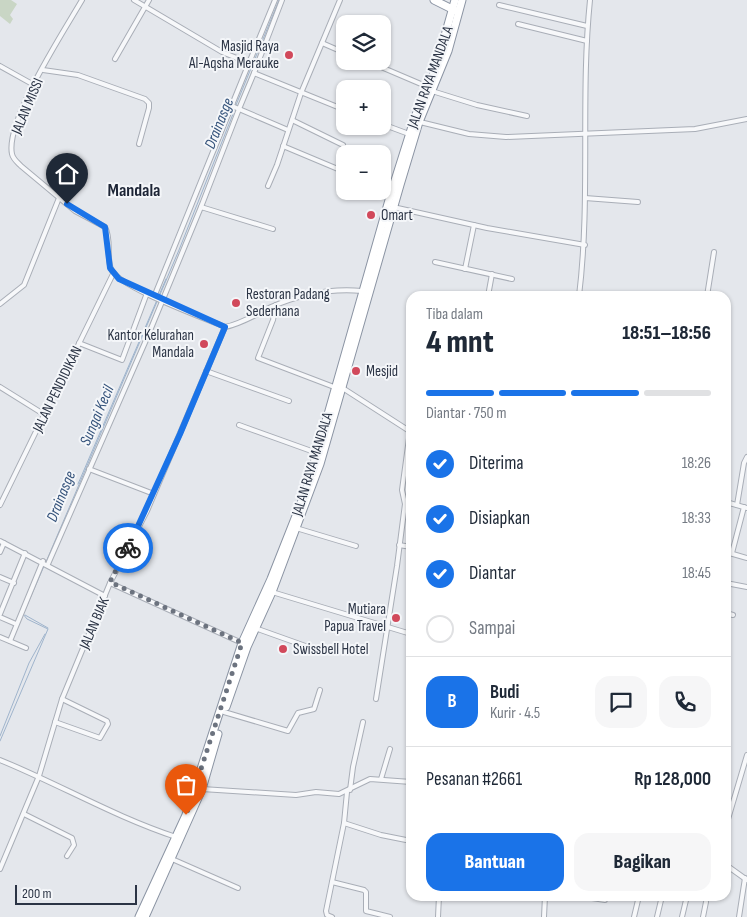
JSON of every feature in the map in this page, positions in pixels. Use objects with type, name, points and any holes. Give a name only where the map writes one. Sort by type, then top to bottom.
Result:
[{"type":"highway","points":[[434,0],[456,11]]},
{"type":"highway","name":"JALAN RAYA MANDALA","points":[[456,0],[456,11]]},
{"type":"highway","name":"JALAN RAYA MANDALA","points":[[391,192],[397,184],[456,11],[462,0]]},
{"type":"highway","name":"JALAN RAYA MANDALA","points":[[139,917],[176,837],[255,628],[272,592],[393,207],[409,134],[430,89]]},
{"type":"highway","name":"JALAN RAYA MANDALA","points":[[145,917],[202,789],[215,734],[242,643],[272,579],[320,464],[337,387],[389,200]]},
{"type":"street","name":"JALAN MISSI","points":[[82,0],[34,85],[15,128],[12,155],[21,166],[75,211],[105,227],[110,268],[113,274]]},
{"type":"street","points":[[134,0],[222,52],[249,62]]},
{"type":"street","points":[[115,59],[149,0]]},
{"type":"street","points":[[159,299],[201,207],[249,62],[274,0]]},
{"type":"street","points":[[10,641],[16,624],[89,469],[235,108],[254,73],[282,0]]},
{"type":"street","points":[[268,186],[301,93],[340,0]]},
{"type":"street","points":[[579,291],[584,245],[586,42],[590,0]]},
{"type":"street","points":[[499,5],[587,26]]},
{"type":"street","points":[[518,24],[586,42]]},
{"type":"street","points":[[322,43],[336,48]]},
{"type":"street","points":[[0,66],[34,85]]},
{"type":"street","points":[[43,70],[78,75],[146,99],[149,103],[139,144]]},
{"type":"street","points":[[388,70],[430,89],[477,105],[527,116]]},
{"type":"street","points":[[254,73],[336,107]]},
{"type":"street","points":[[235,108],[288,130]]},
{"type":"street","points":[[419,122],[469,134],[487,136],[695,129],[747,119]]},
{"type":"street","points":[[292,120],[344,145]]},
{"type":"street","points":[[391,127],[409,134]]},
{"type":"street","points":[[283,146],[336,168]]},
{"type":"street","points":[[0,304],[24,285],[59,198]]},
{"type":"street","points":[[584,198],[638,202]]},
{"type":"street","points":[[201,207],[273,229]]},
{"type":"street","points":[[393,207],[474,225],[584,245]]},
{"type":"street","points":[[466,269],[474,225]]},
{"type":"street","points":[[708,291],[714,252]]},
{"type":"street","points":[[435,262],[512,279]]},
{"type":"street","points":[[113,274],[126,284],[225,327],[276,305],[320,292],[362,291]]},
{"type":"street","name":"JALAN PENDIDIKAN","points":[[0,505],[113,274]]},
{"type":"street","points":[[489,291],[492,274]]},
{"type":"street","points":[[79,343],[122,360],[147,293]]},
{"type":"street","points":[[276,305],[273,320],[258,358],[337,387],[406,429]]},
{"type":"street","name":"JALAN BIAK","points":[[0,869],[39,776],[62,699],[110,582],[154,494],[225,327]]},
{"type":"street","points":[[206,371],[289,401]]},
{"type":"street","points":[[0,387],[44,415]]},
{"type":"street","points":[[239,425],[317,453]]},
{"type":"street","points":[[737,505],[744,463],[747,457]]},
{"type":"street","points":[[376,699],[399,545],[404,504],[402,490],[406,460]]},
{"type":"street","points":[[89,469],[154,494]]},
{"type":"street","points":[[731,503],[745,508],[732,553],[747,558]]},
{"type":"street","points":[[294,527],[356,546]]},
{"type":"street","points":[[0,552],[2,542],[105,596]]},
{"type":"street","points":[[399,545],[406,546]]},
{"type":"street","points":[[16,624],[0,615],[26,553]]},
{"type":"street","points":[[0,577],[14,583]]},
{"type":"street","points":[[110,582],[242,643]]},
{"type":"street","points":[[731,584],[747,587]]},
{"type":"street","points":[[272,592],[406,633]]},
{"type":"street","points":[[0,597],[6,600]]},
{"type":"street","points":[[255,628],[311,648]]},
{"type":"street","points":[[0,637],[26,648]]},
{"type":"street","points":[[224,712],[288,731],[298,713],[314,709],[320,690]]},
{"type":"street","points":[[55,722],[100,738],[108,724],[107,721],[62,699]]},
{"type":"street","points":[[332,917],[326,913],[344,823],[348,791],[363,722]]},
{"type":"street","points":[[381,779],[390,749]]},
{"type":"street","points":[[731,809],[747,755]]},
{"type":"street","points":[[0,760],[39,776],[122,817],[176,837]]},
{"type":"street","points":[[202,789],[296,795],[348,791],[370,779],[406,782]]},
{"type":"street","points":[[24,814],[72,838],[74,845],[67,856]]},
{"type":"street","points":[[344,823],[381,835],[406,840]]},
{"type":"street","points":[[172,859],[238,888]]},
{"type":"street","points":[[731,868],[746,879],[739,917]]},
{"type":"street","points":[[332,882],[364,890],[366,892],[366,911],[390,917]]},
{"type":"street","points":[[438,917],[439,901]]},
{"type":"street","points":[[544,917],[546,901]]},
{"type":"street","points":[[634,917],[638,901]]},
{"type":"street","points":[[657,917],[661,901]]},
{"type":"street","points":[[682,917],[686,901]]},
{"type":"street","points":[[703,917],[706,902]]},
{"type":"green space","points":[[0,0],[11,0],[17,4],[10,15],[13,19],[10,24],[0,16]]},
{"type":"waterway","name":"Sungai Kecil","points":[[236,105],[279,0]]},
{"type":"waterway","name":"Sungai Kecil","points":[[46,562],[179,250],[235,109]]},
{"type":"waterway","name":"Sungai Kecil","points":[[78,484],[166,279]]},
{"type":"waterway","name":"Sungai Kecil","points":[[25,610],[44,566]]},
{"type":"waterway","name":"Sungai Kecil","points":[[0,741],[48,629],[27,619],[23,614]]},
{"type":"waterway","name":"Sungai Kecil","points":[[25,615],[48,628]]},
{"type":"waterway","name":"Sungai Kecil","points":[[0,736],[29,663],[45,634]]},
{"type":"way so far","points":[[128,548],[110,582],[242,643],[186,815]]},
{"type":"place","name":"Masjid Raya Al-Aqsha Merauke","points":[[289,55]]},
{"type":"place","name":"Omart","points":[[371,215]]},
{"type":"place","name":"Restoran Padang Sederhana","points":[[236,303]]},
{"type":"place","name":"Kantor Kelurahan Mandala","points":[[204,344]]},
{"type":"place","name":"Mesjid","points":[[356,371]]},
{"type":"place","name":"Mutiara Papua Travel","points":[[396,618]]},
{"type":"place","name":"Swissbell Hotel","points":[[283,649]]},
{"type":"district","name":"Mandala","points":[[134,190]]},
{"type":"route","points":[[67,204],[75,211],[105,227],[110,268],[119,279],[163,301],[225,327],[147,511],[128,548]]},
{"type":"water label","name":"Drainasge","points":[[218,123]]},
{"type":"water label","name":"Drainasge","points":[[60,496]]}]
